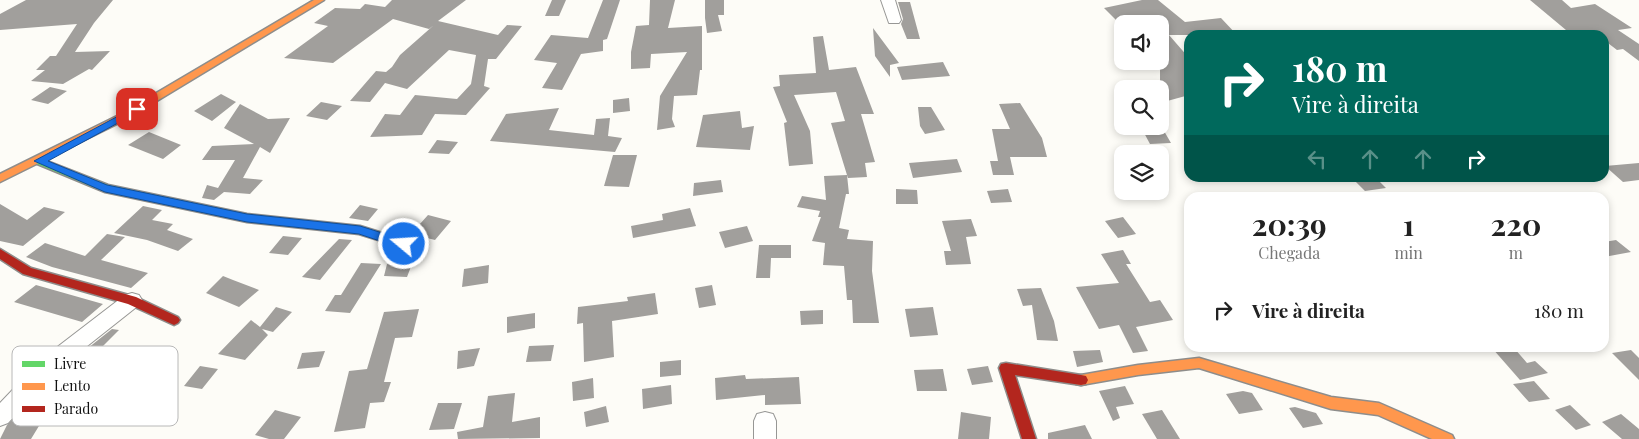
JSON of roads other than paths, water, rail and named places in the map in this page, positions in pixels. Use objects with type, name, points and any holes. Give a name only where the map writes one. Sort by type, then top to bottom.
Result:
[{"type":"main road","points":[[0,178],[40,161],[169,92],[320,0]]},
{"type":"main road","points":[[40,161],[105,188],[247,218],[360,230],[404,244]]},
{"type":"main road","points":[[0,253],[27,271],[132,300],[174,320]]},
{"type":"main road","points":[[1028,439],[1006,368],[1076,381],[1138,370],[1199,363],[1331,402],[1380,409],[1447,439]]},
{"type":"street","points":[[888,0],[894,20]]},
{"type":"street","points":[[73,346],[132,300]]},
{"type":"street","points":[[0,417],[12,404]]}]
